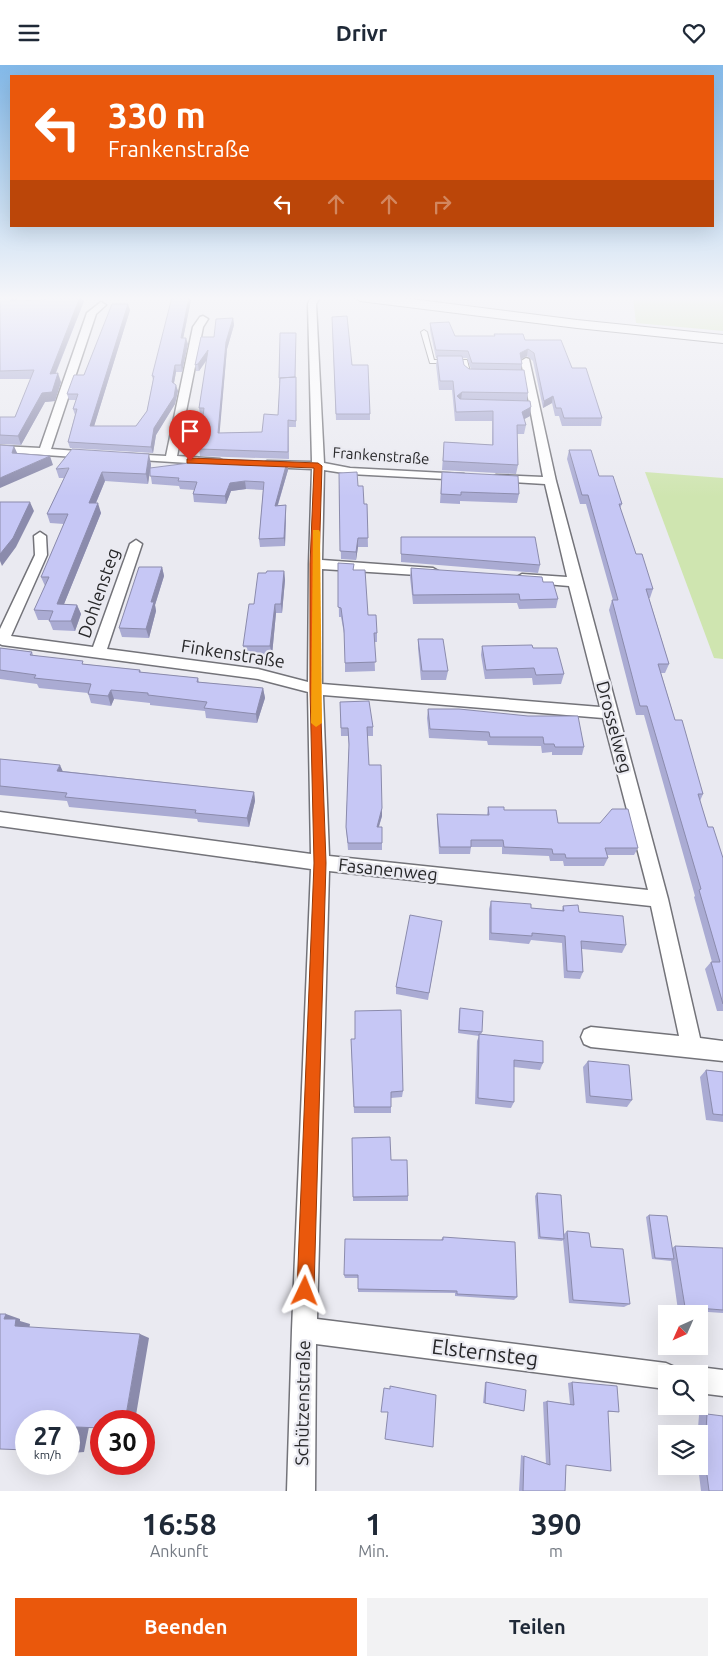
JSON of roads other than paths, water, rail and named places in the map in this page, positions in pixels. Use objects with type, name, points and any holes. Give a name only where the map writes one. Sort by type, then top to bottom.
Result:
[{"type":"street","points":[[44,452],[75,364]]},
{"type":"street","points":[[171,460],[191,364]]},
{"type":"street","name":"Schützenstraße","points":[[301,1491],[304,1330],[320,863],[315,689],[315,564],[318,466],[314,364]]},
{"type":"street","name":"Drosselweg","points":[[526,364],[525,375],[550,481],[659,899],[692,1048]]},
{"type":"street","points":[[0,449],[230,462]]},
{"type":"street","name":"Frankenstraße","points":[[259,463],[318,466],[350,471],[550,481]]},
{"type":"street","points":[[1,640],[41,555],[40,536]]},
{"type":"street","name":"Dohlensteg","points":[[98,654],[136,545]]},
{"type":"street","points":[[315,564],[450,573]]},
{"type":"street","points":[[507,577],[575,582]]},
{"type":"street","name":"Finkenstraße","points":[[1,640],[258,674],[315,689],[611,713]]},
{"type":"street","name":"Fasanenweg","points":[[0,819],[320,863],[659,899]]},
{"type":"street","points":[[591,1037],[723,1051]]},
{"type":"street","name":"Elsternsteg","points":[[304,1330],[658,1375]]},
{"type":"street","points":[[708,1381],[723,1383]]},
{"type":"lane","points":[[466,364],[468,374],[477,374]]}]
